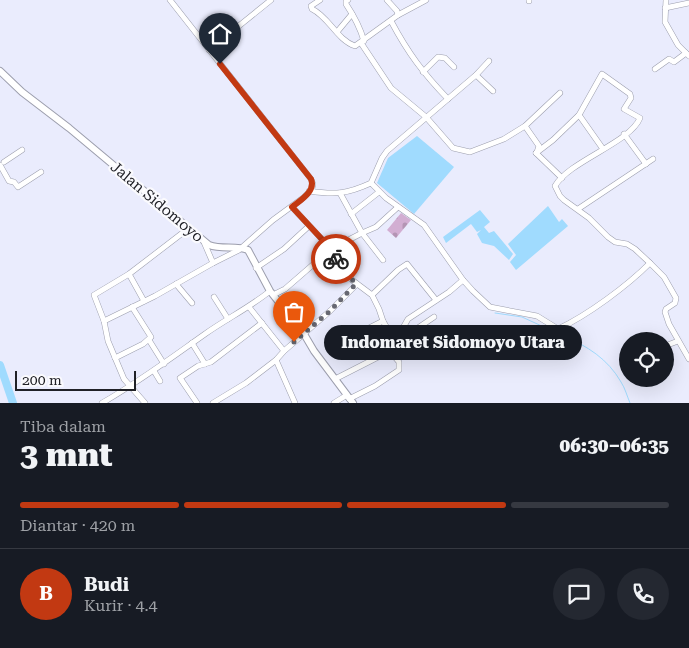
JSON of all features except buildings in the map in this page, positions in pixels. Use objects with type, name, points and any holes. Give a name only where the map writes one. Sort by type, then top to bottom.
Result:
[{"type":"main road","name":"Jalan Sidomoyo","points":[[0,71],[22,92],[69,128],[202,240],[218,248],[242,248]]},
{"type":"main road","points":[[242,248],[250,251],[256,268],[271,293],[304,334],[314,351],[350,399]]},
{"type":"street","points":[[104,321],[242,248],[266,225],[292,207],[309,191],[313,184],[170,0]]},
{"type":"street","points":[[209,50],[271,0]]},
{"type":"street","points":[[325,0],[320,0],[311,8],[318,12],[353,46],[363,42],[398,15],[426,0]]},
{"type":"street","points":[[346,0],[352,14],[356,18],[356,24],[363,42],[391,88],[426,117],[452,147],[468,153],[504,139],[525,126],[560,93]]},
{"type":"street","points":[[387,0],[397,11],[398,15]]},
{"type":"street","points":[[411,0],[414,6]]},
{"type":"street","points":[[655,69],[669,59],[674,62],[688,54],[680,48],[669,33],[665,22],[666,0]]},
{"type":"street","points":[[665,8],[689,3]]},
{"type":"street","points":[[337,32],[352,14]]},
{"type":"street","points":[[391,21],[423,72],[448,99]]},
{"type":"street","points":[[423,72],[438,57],[445,58],[454,67]]},
{"type":"street","points":[[309,191],[340,193],[352,191],[370,183],[384,154],[476,75],[489,61]]},
{"type":"street","points":[[536,153],[554,140],[578,115],[603,74],[630,94],[631,98],[624,110],[640,118],[638,122],[562,178],[555,184],[555,188],[564,200],[578,209],[608,237],[615,242],[627,244],[635,249],[664,277],[676,298],[675,303],[666,309],[665,312],[678,341],[689,359]]},
{"type":"street","points":[[476,75],[493,92]]},
{"type":"street","points":[[578,115],[602,149]]},
{"type":"street","points":[[525,126],[539,146],[536,153]]},
{"type":"street","points":[[624,134],[646,164]]},
{"type":"street","points":[[1,164],[22,150]]},
{"type":"street","points":[[536,153],[562,178]]},
{"type":"street","points":[[0,156],[1,164],[10,181],[14,182],[18,187],[40,172]]},
{"type":"street","points":[[578,209],[653,159]]},
{"type":"street","points":[[370,183],[398,207],[424,225],[463,280],[490,307],[537,316],[558,329],[560,336],[554,343]]},
{"type":"street","points":[[351,214],[379,192]]},
{"type":"street","points":[[340,193],[362,233],[383,260]]},
{"type":"street","points":[[292,207],[331,249],[345,272],[356,284],[365,288],[372,295],[383,321],[395,342]]},
{"type":"street","points":[[102,403],[154,371],[228,319],[271,293],[286,289],[331,249],[376,227],[398,207]]},
{"type":"street","points":[[256,268],[284,249],[310,226]]},
{"type":"street","points":[[145,403],[124,379],[108,341],[104,321],[94,295],[128,274],[189,228]]},
{"type":"street","points":[[202,240],[212,263]]},
{"type":"street","points":[[558,329],[619,290],[635,278],[650,262]]},
{"type":"street","points":[[372,295],[398,270],[408,264],[436,300]]},
{"type":"street","points":[[128,274],[144,301]]},
{"type":"street","points":[[335,379],[383,355],[395,342],[408,319],[463,280]]},
{"type":"street","points":[[176,284],[192,303]]},
{"type":"street","points":[[213,403],[246,383],[276,360],[330,311],[356,284]]},
{"type":"street","points":[[214,297],[228,319]]},
{"type":"street","points":[[116,358],[152,337],[132,307]]},
{"type":"street","points":[[249,307],[284,351]]},
{"type":"street","points":[[395,342],[434,317]]},
{"type":"street","points":[[363,331],[383,321]]},
{"type":"street","points":[[197,403],[180,378],[211,362],[262,323]]},
{"type":"street","points":[[149,340],[164,364]]},
{"type":"street","points":[[674,343],[678,341]]},
{"type":"street","points":[[192,343],[205,364]]},
{"type":"street","points":[[334,403],[350,399],[375,386],[399,370],[399,362],[389,350]]},
{"type":"street","points":[[276,360],[295,403]]},
{"type":"street","points":[[154,371],[160,381]]},
{"type":"green space","points":[[401,213],[411,220],[396,238],[387,230]]},
{"type":"water","points":[[417,136],[454,167],[414,214],[377,183],[388,158]]},
{"type":"water","points":[[548,206],[559,222],[562,219],[568,226],[516,270],[510,262],[516,255],[508,244]]},
{"type":"water","points":[[480,210],[490,222],[484,227],[489,233],[494,231],[513,254],[509,260],[494,246],[482,243],[477,234],[481,230],[477,232],[471,224],[446,243],[443,237]]},
{"type":"waterway","points":[[495,313],[522,317],[557,333]]},
{"type":"waterway","points":[[564,336],[589,349],[610,367],[622,384],[630,403]]},
{"type":"waterway","points":[[0,365],[13,403]]},
{"type":"way so far","points":[[294,342],[330,311],[356,284],[336,259]]},
{"type":"place","name":"Indomaret Sidomoyo Utara","points":[[294,342]]},
{"type":"route","points":[[220,64],[311,179],[312,188],[292,207],[331,249],[336,259]]}]
